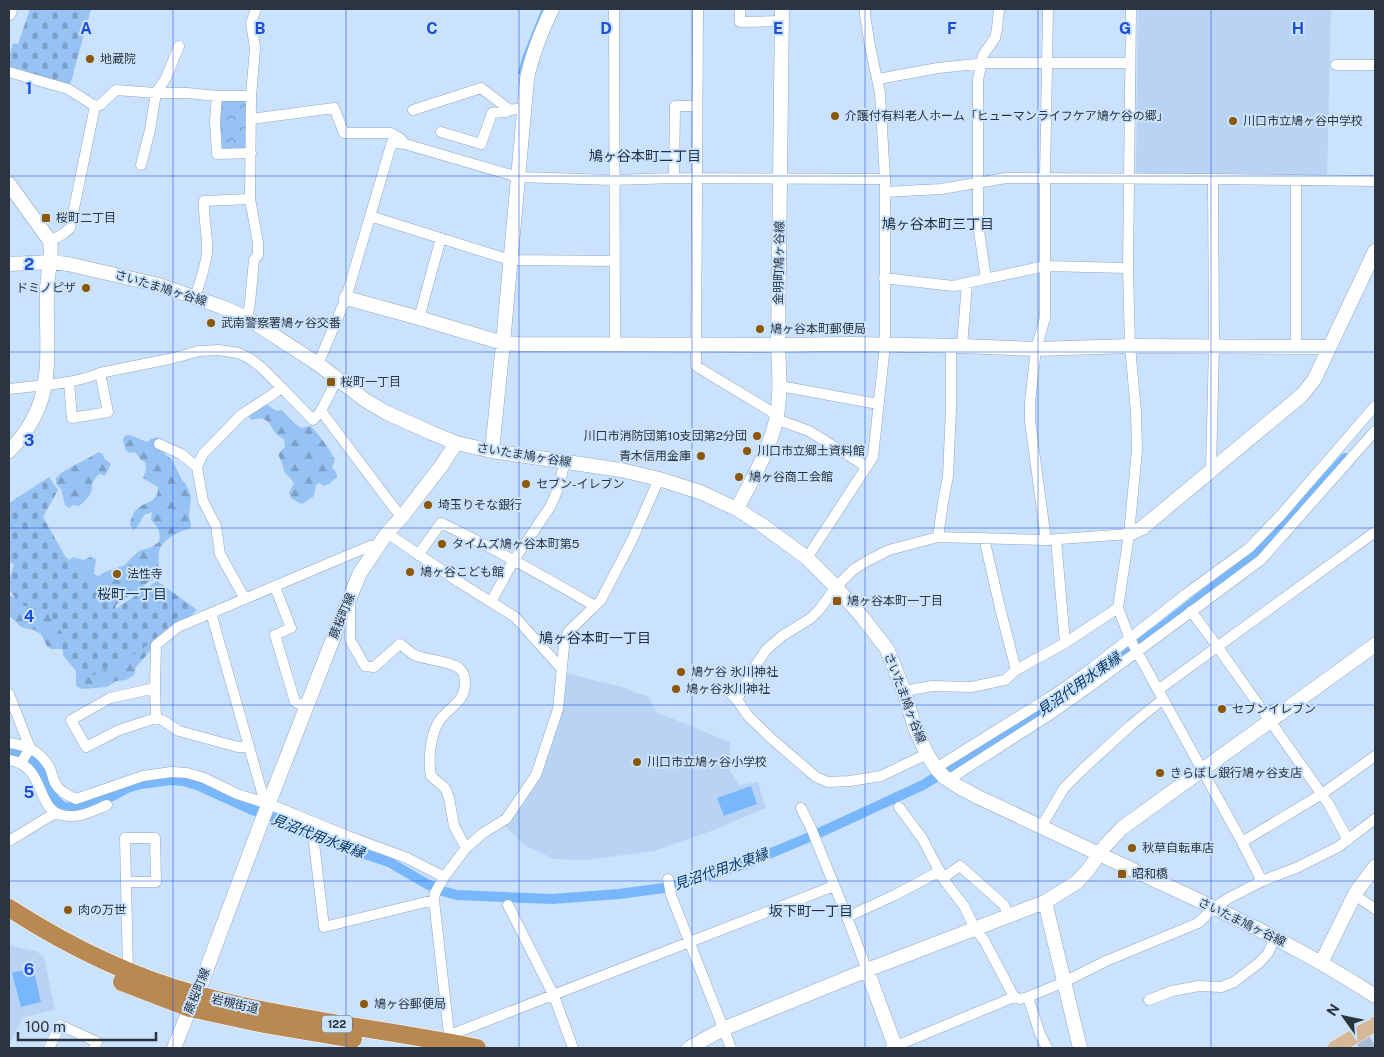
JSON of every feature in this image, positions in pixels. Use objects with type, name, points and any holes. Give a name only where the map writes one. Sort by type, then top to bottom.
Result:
[{"type":"highway","name":"岩槻街道","points":[[9,908],[36,926],[75,947],[193,1001],[450,1039],[477,1048]]},
{"type":"highway","name":"岩槻街道","points":[[9,922],[33,937],[105,975],[264,1024],[409,1048]]},
{"type":"main road","points":[[1335,1048],[1375,1024]]},
{"type":"street","points":[[9,13],[10,9]]},
{"type":"street","points":[[247,318],[254,260],[258,255],[258,243],[250,199],[251,96],[254,48],[251,23],[256,9]]},
{"type":"street","points":[[492,451],[518,177],[516,109],[533,54],[552,9]]},
{"type":"street","points":[[614,9],[615,344]]},
{"type":"street","points":[[698,9],[696,366],[776,417],[809,431],[867,467]]},
{"type":"street","points":[[740,9],[740,22],[781,15]]},
{"type":"street","points":[[807,558],[873,457],[884,345],[885,179],[880,93],[870,46],[865,9]]},
{"type":"street","points":[[986,279],[978,224],[978,80],[983,55],[995,38],[998,29],[999,9]]},
{"type":"street","points":[[1048,9],[1044,318],[1036,349],[1030,402],[1030,421],[1051,540],[1065,643]]},
{"type":"street","points":[[1131,9],[1128,268],[1130,346],[1136,412],[1136,450],[1129,534],[1118,608],[1130,639],[1242,842],[1262,882]]},
{"type":"street","name":"金明町鳩ヶ谷線","points":[[737,509],[770,439],[776,417],[780,386],[778,345],[781,15]]},
{"type":"street","points":[[141,165],[150,130],[156,93],[166,78],[179,46]]},
{"type":"street","points":[[878,79],[938,68],[982,63],[1130,62]]},
{"type":"street","points":[[1336,64],[1375,65]]},
{"type":"street","points":[[9,72],[68,89],[95,106],[100,105],[116,90],[217,96],[251,96]]},
{"type":"street","points":[[412,110],[481,88],[516,109]]},
{"type":"street","points":[[217,96],[215,122],[217,154],[251,153]]},
{"type":"street","points":[[50,241],[70,228],[95,106]]},
{"type":"street","points":[[674,178],[675,106],[697,106]]},
{"type":"street","points":[[251,119],[334,108],[344,133],[391,133],[405,144]]},
{"type":"street","points":[[441,132],[481,144],[492,113],[516,109]]},
{"type":"street","points":[[318,364],[346,298],[354,265],[392,142],[405,144],[518,177],[614,180],[674,178],[885,179]]},
{"type":"street","points":[[885,192],[940,189],[1006,178],[1375,181]]},
{"type":"street","points":[[1211,470],[1214,345],[1213,179]]},
{"type":"street","points":[[1296,180],[1296,346]]},
{"type":"street","points":[[9,184],[50,241],[52,251],[47,290],[47,368],[45,384],[39,408],[30,425],[9,451]]},
{"type":"street","points":[[195,298],[207,253],[204,201],[250,199]]},
{"type":"street","points":[[370,216],[510,260],[615,261]]},
{"type":"street","points":[[419,318],[441,238]]},
{"type":"street","points":[[737,700],[752,671],[766,650],[782,636],[811,618],[836,587],[854,569],[889,550],[938,537],[1051,540],[1129,534],[1142,528],[1302,395],[1314,380],[1375,251]]},
{"type":"street","name":"さいたま鳩ヶ谷線","points":[[9,264],[51,262],[83,266],[141,280],[195,298],[247,318],[318,364],[365,400],[387,414],[432,434],[492,451],[621,470],[659,479],[700,492],[737,509],[807,558],[836,587],[887,649],[904,691],[915,728],[927,754],[941,774],[978,797],[1215,907],[1321,963],[1375,996]]},
{"type":"street","points":[[884,278],[953,286],[1045,266],[1128,268]]},
{"type":"street","points":[[938,537],[948,476],[956,346],[967,283]]},
{"type":"street","points":[[346,298],[503,343],[518,344],[850,344],[1036,349],[1214,345],[1329,346]]},
{"type":"street","points":[[9,389],[70,383],[100,373],[199,351],[219,350],[238,353],[249,358],[261,367],[313,420],[337,379]]},
{"type":"street","points":[[70,383],[72,418],[108,412],[100,373]]},
{"type":"street","points":[[780,386],[878,404]]},
{"type":"street","points":[[245,599],[220,554],[216,526],[203,501],[197,467],[203,454],[241,415],[282,388]]},
{"type":"street","points":[[941,774],[1130,639],[1248,548],[1280,516],[1375,406]]},
{"type":"street","points":[[320,411],[401,518]]},
{"type":"street","points":[[941,774],[1054,712],[1262,560],[1375,431]]},
{"type":"street","name":"蕨桜町線","points":[[174,1048],[265,809],[360,573],[387,533],[442,465],[456,442]]},
{"type":"street","points":[[159,444],[180,454],[197,467]]},
{"type":"street","points":[[491,602],[514,560],[550,507],[558,489],[565,461]]},
{"type":"street","points":[[314,843],[324,927],[438,889],[466,848],[482,833],[506,820],[536,775],[558,709],[561,668],[568,632],[601,600],[632,540],[659,479]]},
{"type":"street","points":[[418,555],[441,523],[477,540],[595,606]]},
{"type":"street","points":[[1041,827],[1064,788],[1161,694],[1217,646],[1375,532]]},
{"type":"street","points":[[387,533],[521,622],[561,668]]},
{"type":"street","points":[[984,538],[1006,636],[1016,670]]},
{"type":"street","points":[[156,718],[156,645],[178,627],[370,546],[378,546]]},
{"type":"street","points":[[276,587],[291,628],[276,635],[295,702],[306,707]]},
{"type":"street","points":[[350,595],[350,640],[364,666],[374,667],[400,644],[416,656],[435,660],[461,670],[465,680],[464,690],[456,705],[444,715],[438,724],[430,747],[428,763],[430,776],[445,788],[449,798],[454,826],[466,848]]},
{"type":"street","points":[[904,691],[932,686],[971,688],[1005,680],[1016,670],[1065,643],[1118,608]]},
{"type":"street","points":[[1191,611],[1322,794],[1348,840]]},
{"type":"street","points":[[211,613],[265,809]]},
{"type":"street","points":[[689,1048],[723,1029],[867,970],[1045,902],[1076,882],[1122,828],[1375,645]]},
{"type":"street","points":[[155,688],[110,698],[71,720],[86,748],[119,730],[156,718],[179,730],[238,747],[248,748]]},
{"type":"street","points":[[727,690],[749,717],[773,740],[816,776],[828,782],[881,776],[927,754]]},
{"type":"street","points":[[9,694],[30,748],[22,763]]},
{"type":"street","points":[[9,743],[30,748],[41,755],[49,766],[56,784],[64,794],[76,799],[142,776],[172,772],[187,773],[204,778],[265,809],[407,858],[438,889],[450,1039],[834,886]]},
{"type":"street","points":[[1242,842],[1322,794],[1375,756]]},
{"type":"street","points":[[9,760],[22,763],[35,776],[44,799],[54,813],[76,816],[107,805]]},
{"type":"street","points":[[898,807],[922,838],[941,875],[964,906],[1014,997]]},
{"type":"street","points":[[801,808],[847,917],[893,1047],[1014,997],[1020,999],[1028,997],[1198,923],[1215,907],[1229,898],[1338,847],[1375,819]]},
{"type":"street","points":[[9,841],[54,813]]},
{"type":"street","points":[[126,882],[156,882],[155,838],[125,838],[128,971]]},
{"type":"street","points":[[847,917],[960,866],[1004,905],[1009,916]]},
{"type":"street","points":[[1321,963],[1355,895],[1375,867]]},
{"type":"street","points":[[668,879],[671,895],[731,1048]]},
{"type":"street","points":[[1355,895],[1375,909]]},
{"type":"street","points":[[1045,902],[1080,1048]]},
{"type":"street","points":[[508,905],[554,996],[573,1048]]},
{"type":"street","points":[[1149,1000],[1172,991],[1199,986],[1221,987],[1234,982],[1259,963],[1268,953],[1275,938]]},
{"type":"street","points":[[1028,997],[1046,1048]]},
{"type":"street","points":[[49,1048],[60,1025],[97,1042],[94,1048]]},
{"type":"shaded area","name":"川口市立鳩ヶ谷中学校","points":[[1138,9],[1331,9],[1327,177],[1136,172]]},
{"type":"shaded area","name":"川口市立鳩ヶ谷小学校","points":[[565,673],[626,688],[648,696],[656,712],[730,742],[730,771],[739,785],[758,782],[766,808],[711,831],[654,851],[586,860],[554,859],[526,846],[505,826],[539,776]]},
{"type":"shaded area","points":[[751,786],[757,804],[724,816],[717,798]]},
{"type":"shaded area","points":[[9,947],[36,951],[44,957],[55,1010],[23,1017],[9,1045]]},
{"type":"shaded area","points":[[33,968],[41,1002],[21,1007],[12,973]]},
{"type":"green space","points":[[30,9],[91,9],[70,85],[9,68],[9,58],[13,43],[18,44]]},
{"type":"green space","points":[[244,98],[246,101],[247,146],[243,150],[222,151],[219,147],[220,100]]},
{"type":"green space","points":[[266,404],[277,411],[282,410],[301,428],[311,426],[327,446],[335,460],[332,468],[336,472],[337,477],[329,484],[323,486],[320,483],[316,485],[314,496],[302,504],[292,499],[289,493],[294,483],[284,471],[278,454],[285,447],[284,439],[275,433],[264,419],[251,420],[248,415]]},
{"type":"green space","points":[[126,435],[147,442],[157,437],[164,442],[163,450],[165,454],[172,460],[191,496],[190,529],[176,534],[160,548],[158,577],[116,605],[114,616],[150,637],[152,649],[136,667],[134,675],[126,680],[116,681],[107,687],[82,689],[76,686],[76,669],[67,654],[61,649],[51,649],[47,646],[41,634],[21,627],[9,617],[9,594],[12,597],[26,597],[73,557],[84,560],[90,557],[96,559],[94,574],[98,576],[125,565],[139,551],[152,547],[159,542],[160,535],[151,520],[152,512],[144,515],[138,526],[133,530],[130,524],[134,512],[154,499],[158,492],[158,487],[143,478],[146,469],[145,462],[135,452],[129,453],[125,449],[123,439]]},
{"type":"green space","points":[[98,452],[103,454],[104,458],[111,464],[105,476],[100,474],[92,483],[90,494],[85,501],[79,506],[73,505],[69,508],[65,505],[61,489],[56,484],[56,478],[65,470]]},
{"type":"green space","points":[[49,477],[58,490],[43,517],[65,556],[96,583],[114,610],[157,581],[197,610],[128,658],[83,680],[63,655],[62,633],[50,615],[38,609],[21,605],[9,590],[9,580],[14,565],[9,561],[9,503]]},
{"type":"waterway","points":[[519,73],[543,9]]},
{"type":"waterway","name":"見沼代用水東縁","points":[[9,752],[27,757],[36,763],[42,771],[54,799],[63,807],[85,806],[141,784],[170,780],[183,781],[283,821],[320,839],[389,862],[427,884],[457,895],[552,899],[619,894],[671,887],[745,864],[819,833],[923,785],[1051,705],[1158,630],[1238,568],[1274,536],[1345,458]]},
{"type":"tunnel","points":[[1359,1048],[1375,1039]]},
{"type":"place","name":"地蔵院","points":[[90,59]]},
{"type":"place","name":"介護付有料老人ホーム「ヒューマンライフケア鳩ケ谷の郷」","points":[[835,116]]},
{"type":"place","name":"川口市立鳩ヶ谷中学校","points":[[1233,121]]},
{"type":"place","name":"桜町二丁目","points":[[46,218]]},
{"type":"place","name":"ドミノピザ","points":[[86,288]]},
{"type":"place","name":"武南警察署鳩ヶ谷交番","points":[[211,323]]},
{"type":"place","name":"鳩ヶ谷本町郵便局","points":[[760,329]]},
{"type":"place","name":"桜町一丁目","points":[[331,382]]},
{"type":"place","name":"川口市消防団第10支団第2分団","points":[[757,436]]},
{"type":"place","name":"川口市立郷土資料館","points":[[747,451]]},
{"type":"place","name":"青木信用金庫","points":[[701,456]]},
{"type":"place","name":"鳩ヶ谷商工会館","points":[[739,477]]},
{"type":"place","name":"セブン-イレブン","points":[[526,484]]},
{"type":"place","name":"埼玉りそな銀行","points":[[428,505]]},
{"type":"place","name":"タイムズ鳩ヶ谷本町第5","points":[[442,544]]},
{"type":"place","name":"鳩ヶ谷こども館","points":[[410,572]]},
{"type":"place","name":"法性寺","points":[[117,574]]},
{"type":"place","name":"鳩ヶ谷本町一丁目","points":[[837,601]]},
{"type":"place","name":"鳩ケ谷 氷川神社","points":[[681,672]]},
{"type":"place","name":"鳩ヶ谷氷川神社","points":[[676,689]]},
{"type":"place","name":"セブンイレブン","points":[[1222,709]]},
{"type":"place","name":"川口市立鳩ヶ谷小学校","points":[[637,762]]},
{"type":"place","name":"きらぼし銀行鳩ヶ谷支店","points":[[1160,773]]},
{"type":"place","name":"秋草自転車店","points":[[1132,848]]},
{"type":"place","name":"昭和橋","points":[[1122,874]]},
{"type":"place","name":"肉の万世","points":[[68,910]]},
{"type":"place","name":"鳩ヶ谷郵便局","points":[[364,1004]]},
{"type":"district","name":"鳩ヶ谷本町二丁目","points":[[645,156]]},
{"type":"district","name":"鳩ヶ谷本町三丁目","points":[[938,224]]},
{"type":"district","name":"桜町一丁目","points":[[132,594]]},
{"type":"district","name":"鳩ヶ谷本町一丁目","points":[[595,638]]},
{"type":"district","name":"坂下町一丁目","points":[[811,911]]}]
